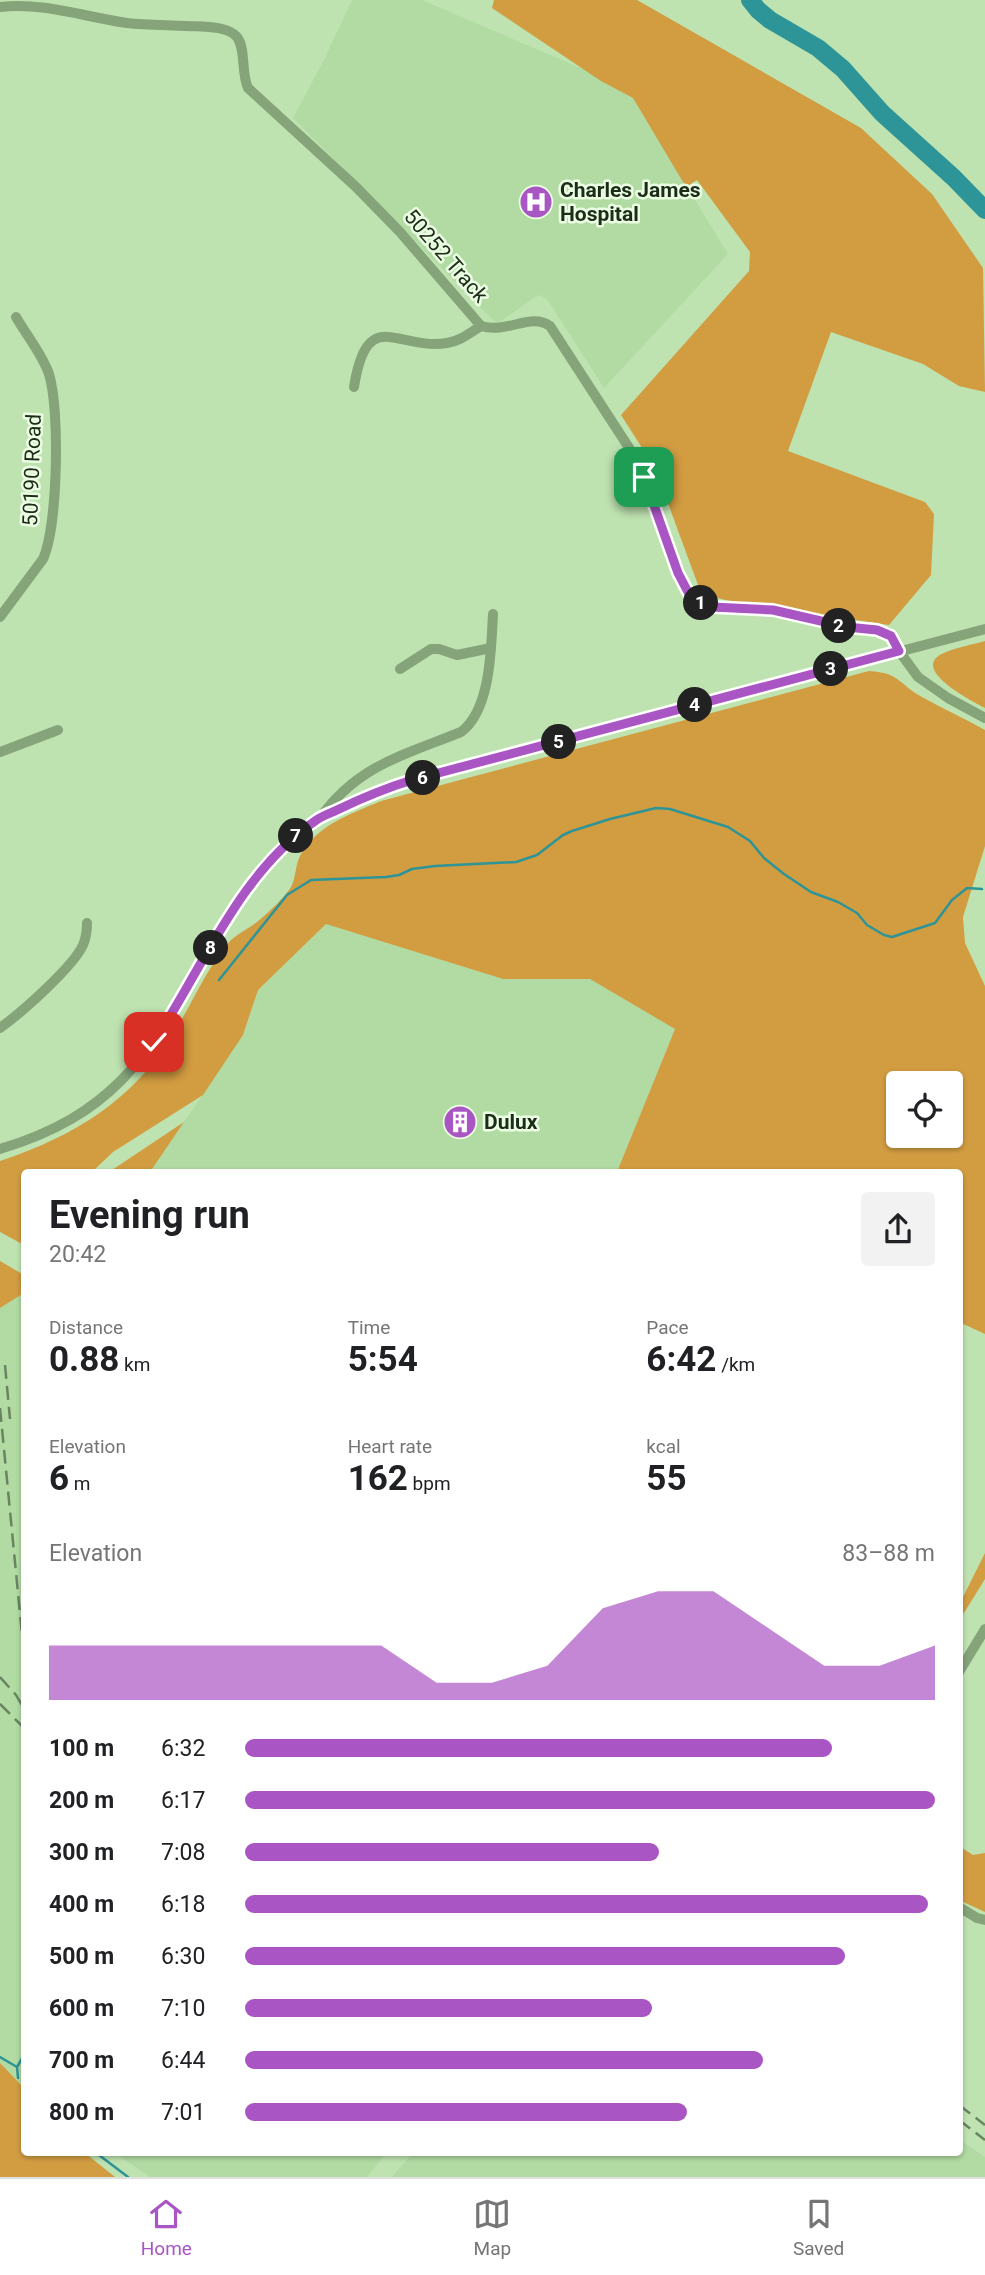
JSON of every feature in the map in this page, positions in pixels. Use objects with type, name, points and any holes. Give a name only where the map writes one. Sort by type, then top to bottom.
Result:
[{"type":"street","name":"50252 Track","points":[[0,7],[39,7],[124,22],[207,28],[234,35],[239,39],[242,72],[248,88],[355,186],[400,232],[481,326],[489,329],[505,328],[535,320],[546,322],[550,326],[633,454],[644,477],[678,573],[695,600],[712,607],[773,610],[847,627],[877,630],[891,636],[899,651]]},
{"type":"street","name":"50190 Road","points":[[0,617],[43,559],[46,551],[55,450],[55,419],[49,376],[16,317]]},
{"type":"street","points":[[354,387],[356,373],[366,349],[379,337],[396,336],[428,343],[449,343],[481,326]]},
{"type":"street","points":[[320,818],[334,797],[368,772],[394,758],[461,732],[470,725],[480,703],[489,665],[493,614]]},
{"type":"street","points":[[0,1149],[60,1126],[101,1100],[117,1085],[154,1042],[261,871],[290,841],[320,818],[383,789],[412,780],[985,629]]},
{"type":"street","points":[[400,669],[431,649],[457,655],[491,648]]},
{"type":"street","points":[[899,651],[918,677],[931,688],[985,718]]},
{"type":"street","points":[[0,752],[58,730]]},
{"type":"street","points":[[0,1028],[78,953],[86,936],[87,923]]},
{"type":"street","points":[[963,1665],[985,1629]]},
{"type":"street","points":[[963,1909],[985,1920]]},
{"type":"shaded area","name":"Charles James Hospital","points":[[352,0],[422,0],[585,70],[633,98],[728,254],[604,388],[547,299],[538,295],[497,324],[293,118]]},
{"type":"shaded area","points":[[494,0],[637,0],[861,128],[932,194],[983,268],[985,392],[959,386],[923,364],[831,332],[788,451],[925,502],[934,514],[931,575],[889,625],[725,600],[701,593],[655,468],[621,415],[749,271],[750,252],[697,180],[686,187],[633,98],[601,81],[492,8]]},
{"type":"shaded area","points":[[985,641],[985,708],[950,687],[935,671],[933,664],[937,657],[947,652]]},
{"type":"shaded area","points":[[869,671],[894,677],[922,697],[985,730],[985,846],[963,917],[965,943],[985,986],[985,1334],[963,1324],[963,1169],[618,1169],[675,1029],[590,979],[503,979],[326,924],[258,990],[243,1035],[203,1095],[113,1152],[95,1169],[21,1169],[21,1243],[0,1232],[0,1161],[78,1127],[121,1096],[141,1077],[175,1031],[223,950],[231,940],[257,922],[280,901],[293,883],[298,860],[307,845],[335,822],[381,801]]},
{"type":"shaded area","points":[[326,924],[503,979],[590,979],[675,1029],[618,1169],[152,1169],[243,1035],[258,990]]},
{"type":"shaded area","points":[[184,1122],[152,1169],[114,1169]]},
{"type":"shaded area","points":[[0,1261],[21,1273],[21,1295],[0,1308]]},
{"type":"shaded area","points":[[21,1295],[21,2085],[0,2063],[0,1308]]},
{"type":"shaded area","points":[[985,1553],[985,1579],[963,1615],[963,1597]]},
{"type":"shaded area","points":[[963,1849],[973,1855],[985,1853],[985,1912],[963,1902]]},
{"type":"shaded area","points":[[0,2063],[21,2085],[21,2156],[89,2156],[115,2177],[0,2177]]},
{"type":"shaded area","points":[[963,2142],[985,2157],[985,2177],[392,2177],[410,2156],[963,2156]]},
{"type":"shaded area","points":[[119,2156],[384,2156],[367,2177],[150,2177]]},
{"type":"waterway","points":[[750,0],[770,20],[818,48],[843,69],[882,113],[985,210]]},
{"type":"waterway","points":[[219,980],[287,895],[311,880],[386,877],[412,869],[435,866],[516,862],[537,855],[572,831],[656,808],[670,809],[728,827],[750,841],[764,858],[784,874],[811,892],[838,902],[857,913],[867,925],[892,937],[935,923],[952,900],[967,888],[982,889]]},
{"type":"waterway","points":[[0,2057],[17,2067]]},
{"type":"waterway","points":[[18,2078],[17,2067],[21,2060]]},
{"type":"waterway","points":[[100,2156],[128,2177]]},
{"type":"railway","points":[[5,1365],[10,1419]]},
{"type":"railway","points":[[0,1408],[21,1624]]},
{"type":"railway","points":[[0,1677],[21,1704]]},
{"type":"railway","points":[[0,1704],[21,1725]]},
{"type":"railway","points":[[963,2108],[985,2125]]},
{"type":"railway","points":[[963,2123],[985,2140]]},
{"type":"place","name":"Charles James Hospital","points":[[536,202]]},
{"type":"place","name":"Dulux","points":[[460,1122]]},
{"type":"route","points":[[154,1042],[261,871],[290,841],[320,818],[383,789],[412,780],[899,651],[891,636],[877,630],[847,627],[773,610],[712,607],[695,600],[678,573],[644,477]]}]
